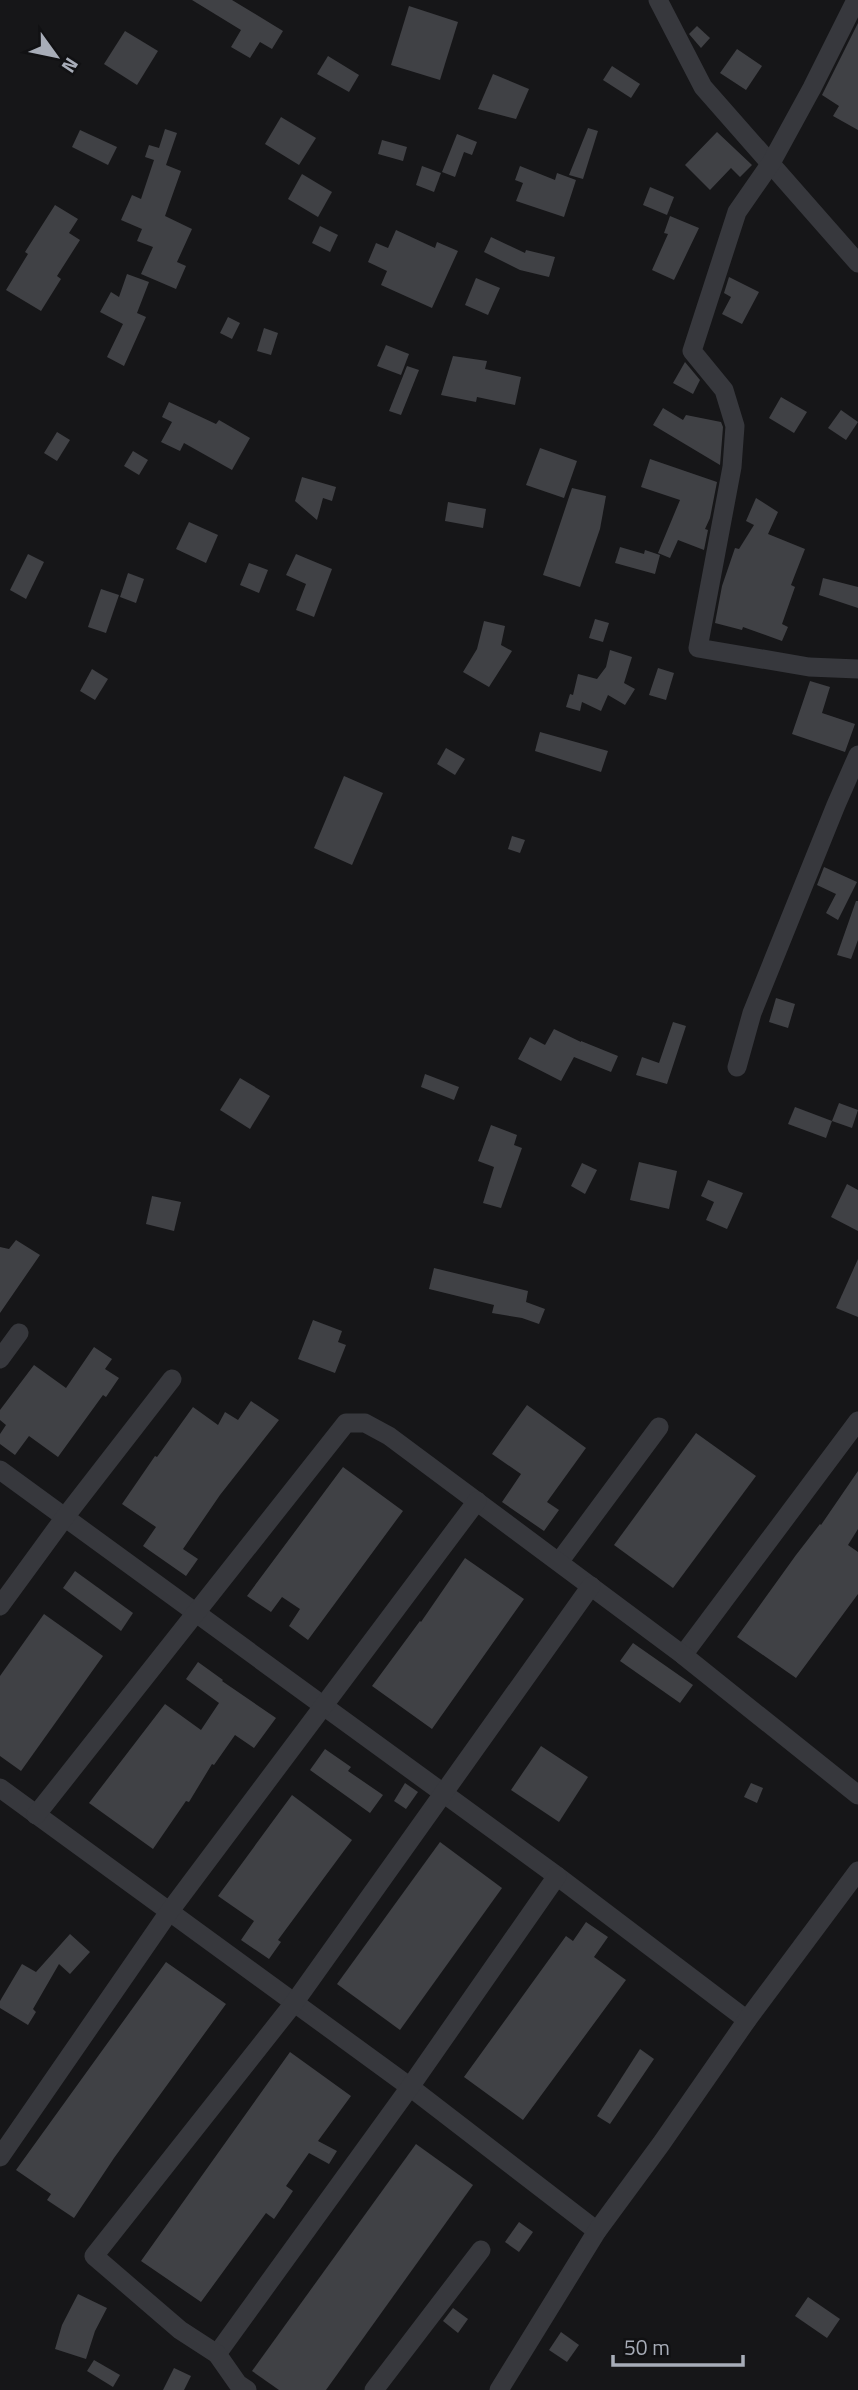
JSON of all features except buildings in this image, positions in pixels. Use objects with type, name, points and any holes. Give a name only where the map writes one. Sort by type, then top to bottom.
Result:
[{"type":"street","points":[[658,0],[703,87],[858,263]]},
{"type":"street","points":[[856,0],[771,163],[737,212],[692,351],[724,390],[735,426],[732,467],[698,648],[809,667],[858,669]]},
{"type":"street","points":[[737,1067],[752,1013],[835,805],[858,755]]},
{"type":"street","points":[[0,1359],[19,1333]]},
{"type":"street","points":[[0,1606],[65,1517],[173,1379]]},
{"type":"street","points":[[683,1655],[858,1420]]},
{"type":"street","points":[[36,1815],[346,1423],[365,1423],[389,1436],[683,1655],[858,1794]]},
{"type":"street","points":[[559,1562],[659,1427]]},
{"type":"street","points":[[0,1470],[557,1876],[747,2020]]},
{"type":"street","points":[[0,2157],[169,1912],[477,1501]]},
{"type":"street","points":[[247,2390],[238,2384],[217,2354],[180,2330],[94,2256],[294,2003],[591,1586]]},
{"type":"street","points":[[0,1788],[410,2087],[597,2231]]},
{"type":"street","points":[[499,2390],[597,2231],[662,2144],[747,2020],[858,1871]]},
{"type":"street","points":[[217,2354],[410,2087],[557,1876]]},
{"type":"street","points":[[374,2390],[481,2250]]}]
